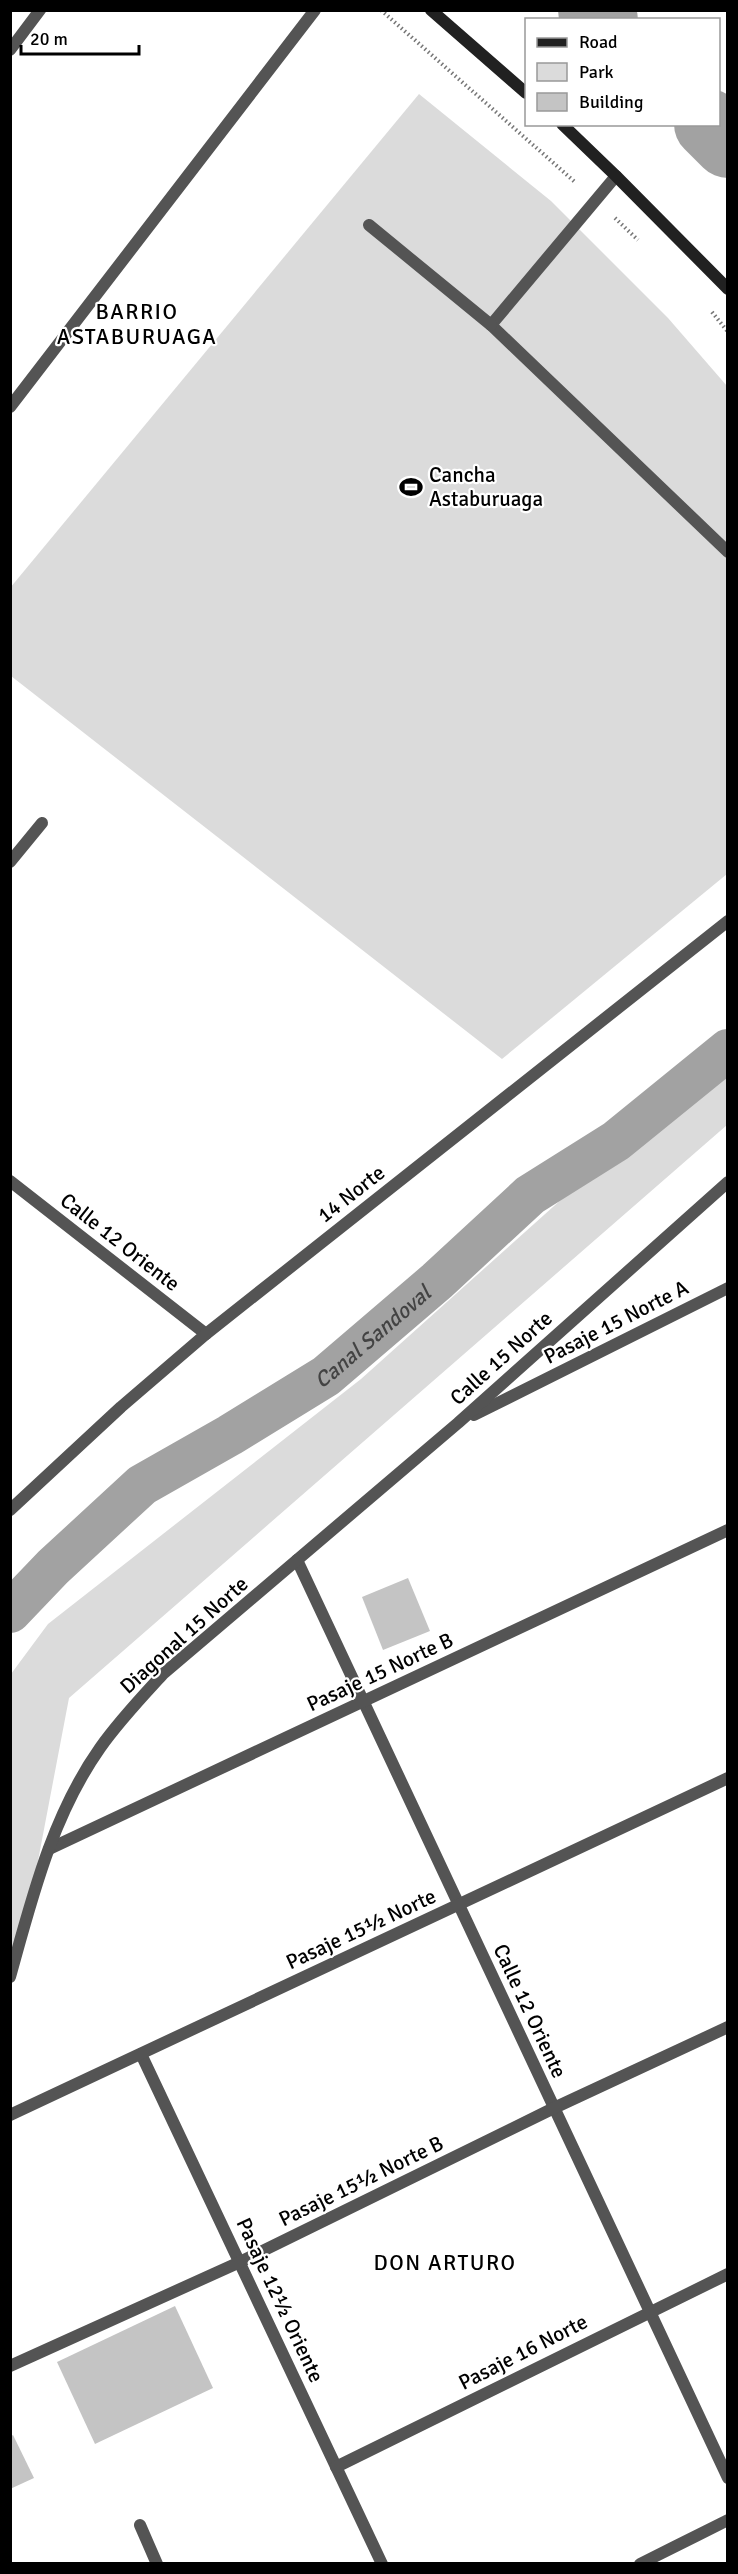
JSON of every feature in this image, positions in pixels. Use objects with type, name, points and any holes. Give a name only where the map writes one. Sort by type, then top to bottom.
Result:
[{"type":"main road","points":[[431,10],[525,92]]},
{"type":"main road","points":[[564,126],[728,289]]},
{"type":"street","points":[[10,50],[40,10]]},
{"type":"street","points":[[10,407],[315,10]]},
{"type":"street","points":[[491,325],[616,176]]},
{"type":"street","points":[[369,225],[491,325],[728,552]]},
{"type":"street","points":[[10,862],[42,823]]},
{"type":"street","name":"14 Norte","points":[[10,1510],[121,1407],[206,1334],[728,921]]},
{"type":"street","name":"Calle 12 Oriente","points":[[10,1181],[206,1334]]},
{"type":"street","name":"Calle 15 Norte","points":[[297,1560],[458,1423],[728,1182]]},
{"type":"street","name":"Pasaje 15 Norte A","points":[[458,1423],[728,1288]]},
{"type":"street","name":"Pasaje 15 Norte B","points":[[49,1849],[728,1530]]},
{"type":"street","name":"Calle 12 Oriente","points":[[297,1560],[728,2478]]},
{"type":"street","name":"Diagonal 15 Norte","points":[[10,1977],[34,1888],[49,1849],[80,1780],[100,1748],[129,1710],[163,1674],[297,1560]]},
{"type":"street","name":"Pasaje 15½ Norte","points":[[10,2115],[728,1778]]},
{"type":"street","name":"Pasaje 15½ Norte B","points":[[10,2366],[240,2262],[554,2108],[728,2027]]},
{"type":"street","name":"Pasaje 12½ Oriente","points":[[141,2054],[382,2564]]},
{"type":"street","name":"Pasaje 16 Norte","points":[[336,2467],[728,2274]]},
{"type":"street","points":[[640,2564],[728,2520]]},
{"type":"street","points":[[140,2525],[157,2564]]},
{"type":"path","points":[[381,10],[596,200],[639,241]]},
{"type":"path","points":[[706,305],[728,332]]},
{"type":"green space","name":"Cancha Astaburuaga","points":[[419,94],[551,201],[668,318],[727,386],[727,874],[502,1059],[11,676],[10,588]]},
{"type":"green space","points":[[727,1051],[727,1125],[69,1698],[29,1908],[11,1976],[11,1674],[48,1624],[361,1379]]},
{"type":"building","points":[[408,1578],[430,1631],[383,1650],[362,1597]]},
{"type":"building","points":[[175,2306],[213,2388],[95,2444],[57,2362]]},
{"type":"building","points":[[13,2435],[34,2478],[10,2489],[10,2437]]},
{"type":"waterway","points":[[593,10],[601,18]]},
{"type":"waterway","points":[[711,126],[728,143]]},
{"type":"waterway","name":"Canal Sandoval","points":[[10,1612],[53,1567],[142,1485],[230,1435],[326,1376],[437,1281],[530,1195],[616,1141],[728,1050]]},
{"type":"place","name":"Cancha Astaburuaga","points":[[411,487]]},
{"type":"district","name":"BARRIO ASTABURUAGA","points":[[137,324]]},
{"type":"district","name":"DON ARTURO","points":[[445,2262]]}]
